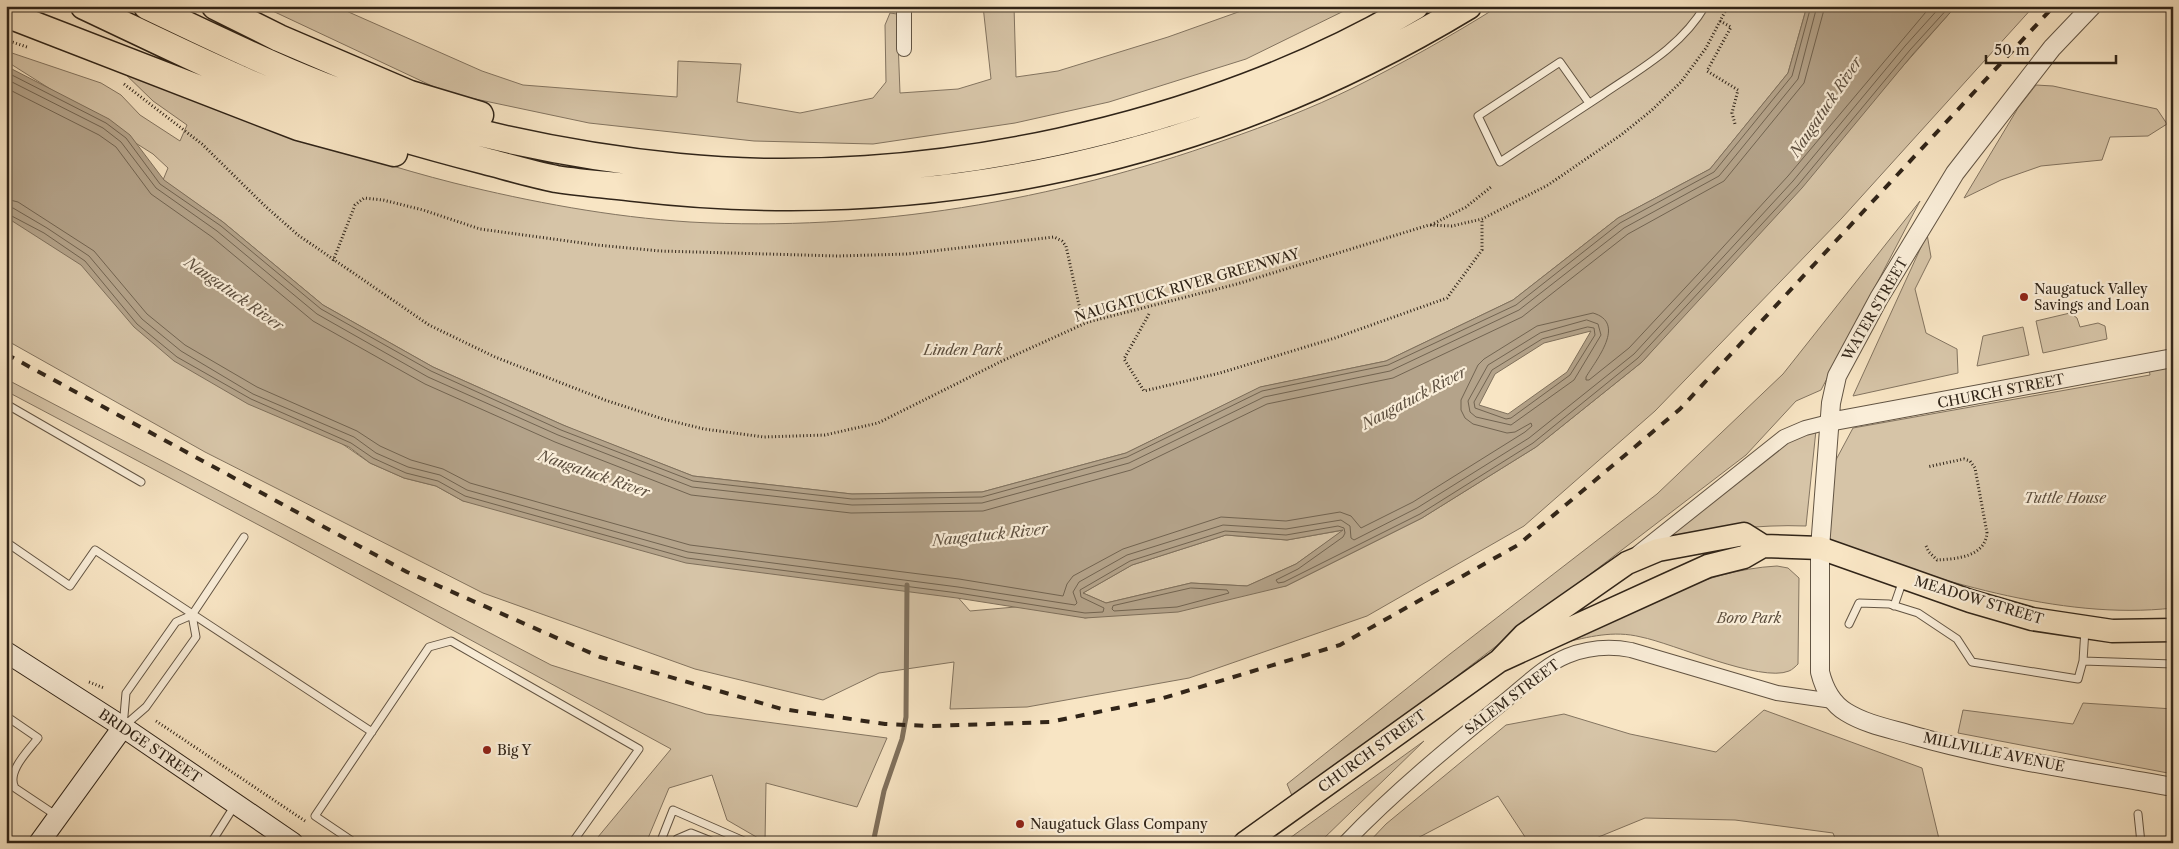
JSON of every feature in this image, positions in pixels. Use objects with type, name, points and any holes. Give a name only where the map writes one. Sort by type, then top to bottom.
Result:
[{"type":"highway","points":[[84,6],[219,70],[325,114],[444,150],[555,178],[702,195]]},
{"type":"highway","points":[[147,6],[280,70],[409,115],[533,145],[678,167],[751,171],[869,169],[932,163],[1058,142],[1181,109],[1241,88],[1299,64],[1416,6]]},
{"type":"highway","points":[[214,6],[279,38],[410,94],[540,134],[678,167]]},
{"type":"highway","points":[[6,14],[298,127],[413,158],[519,182],[580,190],[827,198],[889,194],[1014,178],[1130,153],[1251,113],[1316,86],[1376,58],[1468,6]]},
{"type":"main road","name":"CHURCH STREET","points":[[1245,843],[1499,661],[1524,635],[1626,563],[1658,550],[1725,536],[1744,534],[1763,546],[1820,548]]},
{"type":"main road","name":"CHURCH STREET","points":[[1499,661],[1666,584],[1708,566],[1744,557],[1763,546]]},
{"type":"main road","name":"MEADOW STREET","points":[[1820,548],[2024,616],[2085,629],[2136,632],[2173,630]]},
{"type":"main road","name":"BRIDGE STREET","points":[[6,652],[123,726],[293,843]]},
{"type":"main road","points":[[39,843],[123,726]]},
{"type":"street","points":[[904,6],[904,49]]},
{"type":"street","name":"WATER STREET","points":[[1829,422],[1832,391],[1836,376],[1879,298],[1955,173],[2052,48],[2092,6]]},
{"type":"street","name":"CHURCH STREET","points":[[1829,422],[2173,358]]},
{"type":"street","points":[[1626,563],[1784,437],[1806,428],[1829,422]]},
{"type":"street","name":"MILLVILLE AVENUE","points":[[1829,422],[1820,548],[1820,672],[1824,688],[1833,701],[1845,711],[1873,724],[1949,745],[2173,787]]},
{"type":"street","name":"SALEM STREET","points":[[1345,843],[1371,816],[1455,740],[1546,668],[1568,656],[1594,649],[1623,648],[1777,693],[1833,701]]},
{"type":"lane","points":[[1589,103],[1560,62],[1478,116],[1500,162],[1589,103],[1672,47],[1686,33],[1705,6]]},
{"type":"lane","points":[[6,404],[141,482]]},
{"type":"lane","points":[[123,726],[126,693],[176,622],[192,614],[244,537]]},
{"type":"lane","points":[[6,542],[70,586],[95,550],[372,732]]},
{"type":"lane","points":[[1894,606],[1904,577]]},
{"type":"lane","points":[[1849,624],[1859,603],[1894,606],[1918,612],[1957,639],[1972,662],[2078,679],[2083,661],[2085,629]]},
{"type":"lane","points":[[123,726],[146,708],[196,637],[192,614]]},
{"type":"lane","points":[[355,843],[315,816],[429,647],[451,641],[639,749],[572,843]]},
{"type":"lane","points":[[2083,661],[2173,664]]},
{"type":"lane","points":[[6,716],[38,738],[14,770],[12,783],[15,788],[58,817]]},
{"type":"lane","points":[[211,843],[236,803]]},
{"type":"lane","points":[[660,843],[673,810],[744,841],[743,843]]},
{"type":"lane","points":[[2138,814],[2142,843]]},
{"type":"lane","points":[[691,833],[700,843]]},
{"type":"lane","points":[[675,843],[677,839],[691,833],[716,843]]},
{"type":"path","name":"NAUGATUCK RIVER GREENWAY","points":[[117,80],[202,144],[265,206],[333,261],[429,325],[495,357],[605,400],[663,419],[704,429],[764,437],[825,435],[878,423],[1011,357],[1088,322],[1237,284],[1429,226],[1452,226],[1482,219],[1548,186],[1652,110],[1681,82],[1706,48],[1728,6]]},
{"type":"path","points":[[1720,21],[1731,27],[1707,71],[1738,90],[1732,113],[1735,124]]},
{"type":"path","points":[[6,40],[30,48]]},
{"type":"path","points":[[1429,226],[1466,207],[1492,187]]},
{"type":"path","points":[[333,261],[355,206],[364,198],[399,204],[480,228],[588,244],[660,251],[838,256],[906,254],[1054,237],[1062,241],[1066,246],[1081,314],[1088,322]]},
{"type":"path","points":[[1149,314],[1124,359],[1144,391],[1220,373],[1335,338],[1447,298],[1482,250],[1482,219]]},
{"type":"path","points":[[1926,546],[1937,560],[1948,559],[1976,553],[1986,541],[1988,533],[1975,468],[1970,461],[1964,459],[1927,467]]},
{"type":"path","points":[[156,721],[312,827]]},
{"type":"green space","points":[[262,6],[335,6],[482,71],[523,85],[677,97],[678,61],[741,64],[737,102],[800,113],[873,98],[886,82],[885,25],[890,13],[897,14],[900,93],[958,89],[991,79],[983,6],[1014,6],[1016,77],[1058,71],[1168,37],[1255,6],[1354,6],[1246,59],[1109,102],[1015,123],[873,144],[754,141],[589,123],[447,93]]},
{"type":"green space","name":"Linden Park","points":[[1499,6],[1807,6],[1788,73],[1710,169],[1618,218],[1513,300],[1386,361],[1261,387],[1126,453],[982,492],[852,494],[693,476],[572,429],[433,367],[323,305],[223,222],[163,180],[168,168],[153,154],[6,61],[6,51],[101,83],[121,95],[140,115],[180,141],[187,125],[153,101],[118,67],[242,115],[368,159],[454,183],[512,196],[571,208],[660,220],[758,224],[826,222],[894,217],[962,208],[1095,180],[1160,161],[1257,128],[1306,109],[1372,79],[1445,39]]},
{"type":"green space","points":[[1956,6],[2034,6],[1842,218],[1655,411],[1524,526],[1367,616],[1189,678],[1027,707],[950,709],[954,662],[879,673],[823,700],[695,669],[483,593],[205,452],[6,340],[6,212],[370,463],[404,478],[436,486],[463,501],[940,577],[970,611],[1049,604],[1085,618],[1286,586],[1422,518],[1536,447],[1642,362]]},
{"type":"green space","points":[[2036,85],[2053,86],[2157,109],[2167,124],[2148,136],[2110,137],[2102,160],[2041,166],[2001,180],[1964,198],[2018,108]]},
{"type":"green space","points":[[1920,201],[1821,390],[1796,401],[1746,455],[1427,699],[1293,798],[1287,784],[1450,654],[1657,494],[1783,374]]},
{"type":"green space","points":[[1927,234],[1931,257],[1915,289],[1926,333],[1957,349],[1958,373],[1853,396]]},
{"type":"green space","points":[[2070,313],[2077,318],[2080,327],[2098,323],[2105,326],[2107,339],[2043,353],[2036,321]]},
{"type":"green space","points":[[2023,327],[2029,355],[1977,366],[1983,336]]},
{"type":"green space","name":"Tuttle House","points":[[2173,353],[2173,608],[2130,610],[2086,608],[2041,602],[1952,582],[1826,541],[1830,471],[1853,428],[2150,375],[2147,357]]},
{"type":"green space","points":[[6,379],[551,665],[706,714],[887,738],[857,807],[766,783],[765,842],[727,820],[712,775],[669,788],[646,843],[593,843],[671,749],[287,540],[6,391]]},
{"type":"green space","points":[[1816,430],[1806,526],[1734,529],[1663,540],[1798,435]]},
{"type":"green space","points":[[1344,530],[1296,564],[1247,586],[1191,583],[1106,603],[1083,593],[1132,565],[1226,535],[1287,540]]},
{"type":"green space","name":"Boro Park","points":[[1777,566],[1788,568],[1799,578],[1798,664],[1789,671],[1776,673],[1758,672],[1631,635],[1601,635],[1562,643],[1666,594],[1721,575]]},
{"type":"green space","points":[[2083,703],[2173,709],[2173,774],[1958,733],[1963,710],[2073,724]]},
{"type":"green space","points":[[1764,710],[1922,768],[1940,843],[1837,843],[1833,833],[1735,820],[1645,818],[1584,843],[1529,843],[1498,796],[1408,843],[1368,843],[1386,824],[1506,725],[1564,714],[1630,734],[1716,752]]},
{"type":"green space","points":[[1424,741],[1319,843],[1283,843]]},
{"type":"water","name":"Naugatuck River","points":[[1807,6],[1956,6],[1913,54],[1802,188],[1642,362],[1536,447],[1422,518],[1286,586],[1178,612],[1085,618],[957,598],[686,563],[463,501],[436,486],[404,478],[370,463],[349,447],[248,404],[174,361],[134,327],[81,265],[6,217],[6,66],[109,119],[130,135],[164,180],[223,222],[323,305],[433,367],[563,425],[693,476],[852,494],[982,492],[1126,453],[1260,387],[1386,361],[1513,300],[1618,218],[1710,169],[1788,73]],"holes":[[[1591,331],[1567,372],[1508,414],[1479,405],[1495,374],[1544,343]],[[1343,530],[1296,564],[1247,586],[1191,583],[1106,603],[1083,593],[1132,565],[1226,535],[1287,540]]]},
{"type":"waterway","points":[[873,843],[884,791],[902,739],[906,717],[907,585]]},
{"type":"railway","points":[[6,354],[407,572],[600,657],[782,709],[885,724],[931,726],[1050,722],[1160,699],[1340,645],[1518,545],[1680,409],[2054,6]]},
{"type":"place","name":"Naugatuck Valley Savings and Loan","points":[[2024,297]]},
{"type":"place","name":"Big Y","points":[[487,750]]},
{"type":"place","name":"Naugatuck Glass Company","points":[[1020,824]]}]
